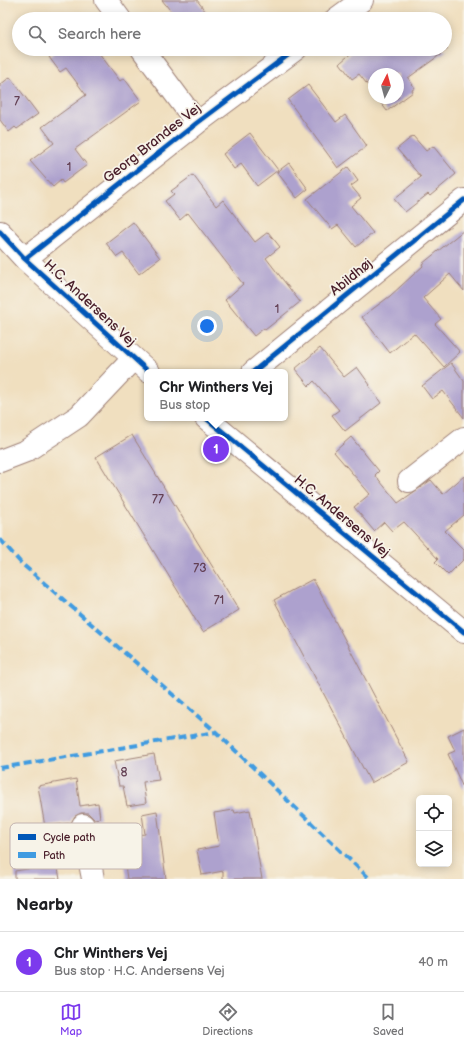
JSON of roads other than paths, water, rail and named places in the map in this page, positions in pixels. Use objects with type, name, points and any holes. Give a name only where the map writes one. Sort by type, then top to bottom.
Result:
[{"type":"street","points":[[106,0],[115,12]]},
{"type":"street","points":[[346,12],[362,0]]},
{"type":"street","name":"Georg Brandes Vej","points":[[147,56],[197,123]]},
{"type":"street","name":"Georg Brandes Vej","points":[[25,259],[197,123],[287,56]]},
{"type":"street","name":"Abildhøj","points":[[257,369],[464,200]]},
{"type":"street","name":"H.C. Andersens Vej","points":[[0,232],[25,259],[141,366]]},
{"type":"street","points":[[0,461],[26,451],[79,416],[141,366]]},
{"type":"street","name":"H.C. Andersens Vej","points":[[210,421],[464,632]]},
{"type":"street","points":[[409,481],[464,438]]},
{"type":"street","points":[[91,869],[93,879]]},
{"type":"place","name":"Chr Winthers Vej","points":[[216,449]]}]
